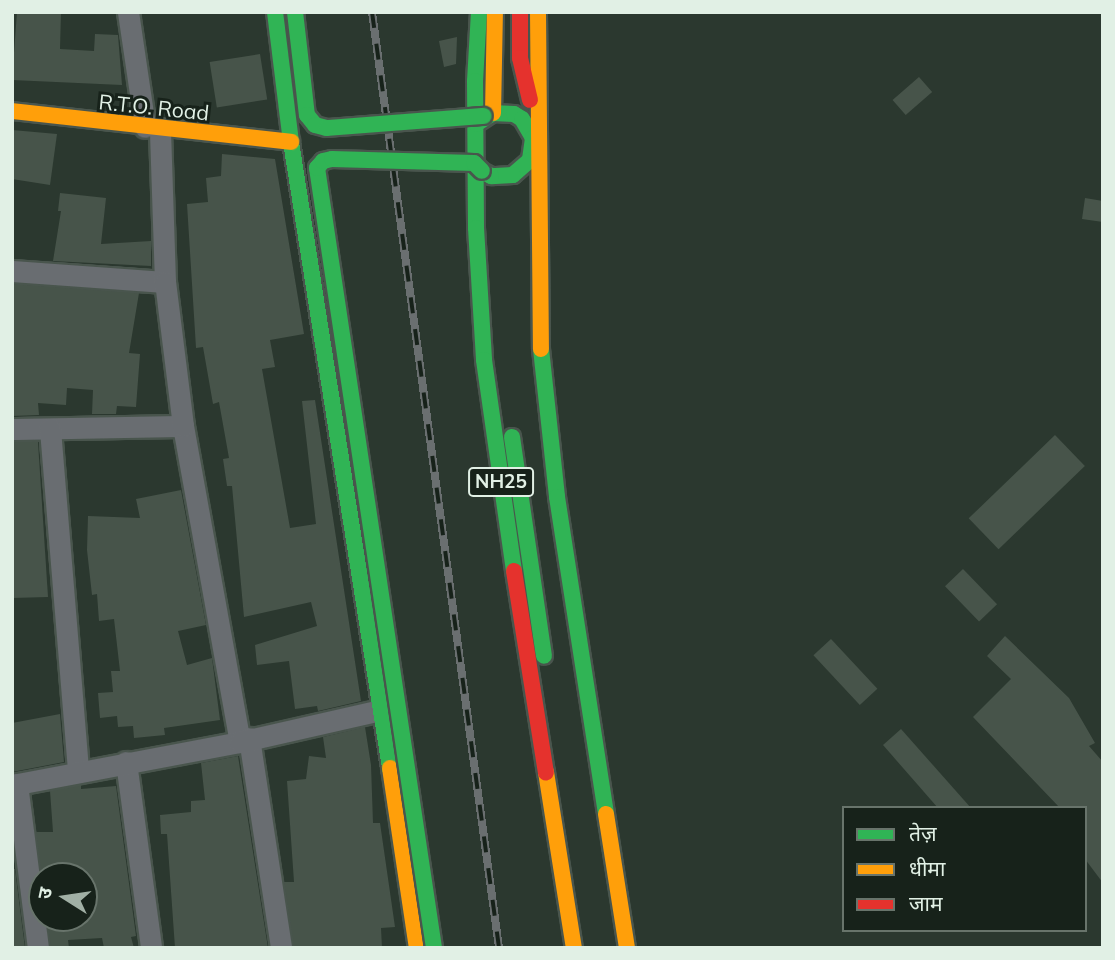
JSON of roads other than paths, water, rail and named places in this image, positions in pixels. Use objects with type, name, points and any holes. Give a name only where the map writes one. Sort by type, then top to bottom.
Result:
[{"type":"street","points":[[128,12],[152,128],[165,282],[183,426],[245,740],[281,948]]},
{"type":"street","points":[[275,12],[290,142],[348,488],[417,948]]},
{"type":"street","points":[[295,12],[307,115],[315,125],[327,128],[513,114],[529,128]]},
{"type":"street","name":"NH25","points":[[479,12],[475,228],[484,360],[515,579],[574,948]]},
{"type":"street","points":[[495,12],[488,114],[470,132],[469,153],[474,163],[491,176],[513,175],[523,169]]},
{"type":"street","points":[[520,12],[520,58],[530,91],[529,128],[533,149],[523,169],[527,311],[537,400],[618,948]]},
{"type":"street","name":"NH25","points":[[538,12],[540,339],[557,496],[627,948]]},
{"type":"street","name":"R.T.O. Road","points":[[12,111],[290,142]]},
{"type":"street","points":[[434,948],[317,168],[323,161],[332,159],[474,163]]},
{"type":"street","points":[[491,176],[495,306],[505,394],[588,948]]},
{"type":"street","points":[[12,271],[165,282]]},
{"type":"street","points":[[12,429],[183,426]]},
{"type":"street","points":[[50,429],[78,772]]},
{"type":"street","points":[[38,948],[15,785],[381,710]]},
{"type":"street","points":[[126,762],[151,948]]},
{"type":"railway","points":[[372,12],[499,948]]}]
